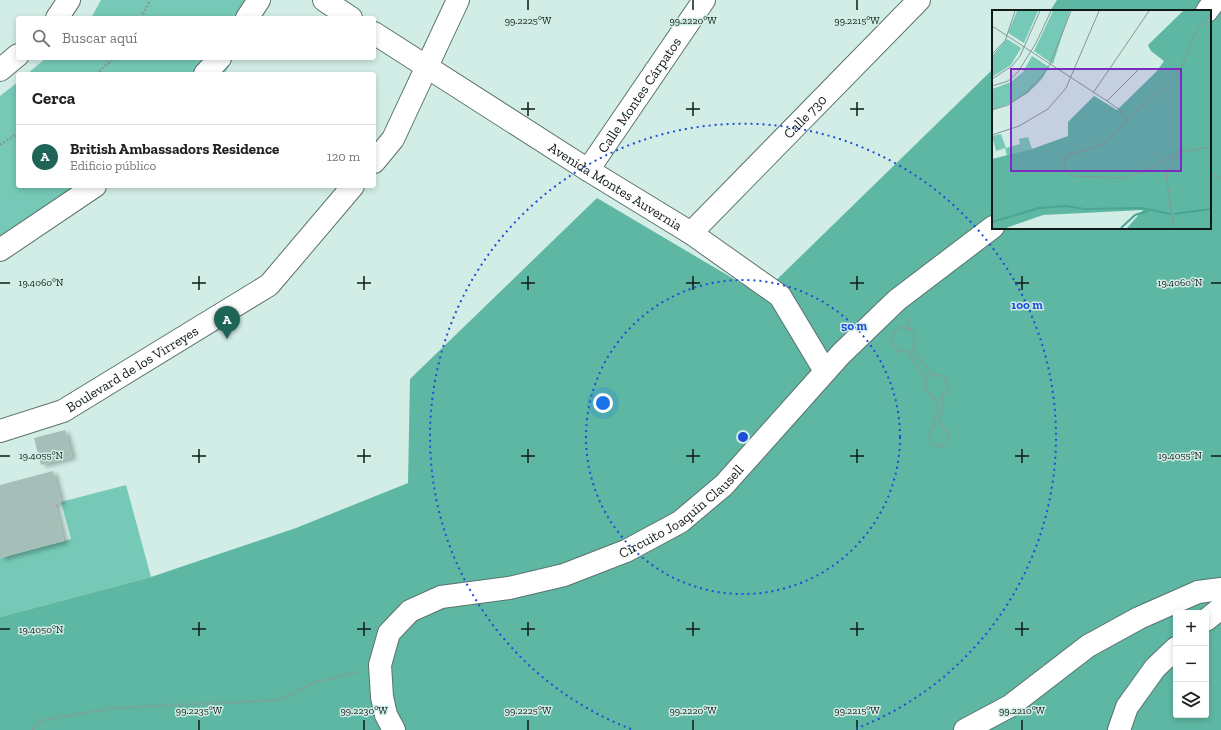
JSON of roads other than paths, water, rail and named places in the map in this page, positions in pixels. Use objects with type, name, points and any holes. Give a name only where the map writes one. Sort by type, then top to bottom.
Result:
[{"type":"street","points":[[58,16],[69,0]]},
{"type":"street","points":[[248,16],[259,0]]},
{"type":"street","points":[[324,0],[348,16]]},
{"type":"street","points":[[376,160],[393,139],[458,0]]},
{"type":"street","name":"Calle Montes Cárpatos","points":[[588,170],[704,0]]},
{"type":"street","name":"Calle 730","points":[[691,233],[919,0]]},
{"type":"street","points":[[1208,10],[1215,0]]},
{"type":"street","name":"Avenida Montes Auvernia","points":[[376,34],[588,170],[691,233],[780,296],[824,371]]},
{"type":"street","points":[[0,70],[16,57]]},
{"type":"street","points":[[207,72],[218,60]]},
{"type":"street","points":[[0,250],[92,188]]},
{"type":"street","name":"Boulevard de los Virreyes","points":[[0,431],[63,411],[269,285],[351,188]]},
{"type":"street","name":"Circuito Joaquín Clausell","points":[[394,730],[386,715],[382,697],[380,666],[389,633],[410,611],[440,597],[509,588],[564,575],[626,551],[680,522],[724,485],[824,371],[897,300],[992,228]]},
{"type":"street","points":[[965,730],[1010,706],[1088,646],[1139,618],[1198,592],[1221,589]]},
{"type":"street","points":[[1209,618],[1221,608]]},
{"type":"street","points":[[1119,730],[1127,707],[1155,668],[1173,651]]},
{"type":"place","name":"British Ambassadors Residence","points":[[227,339]]}]
